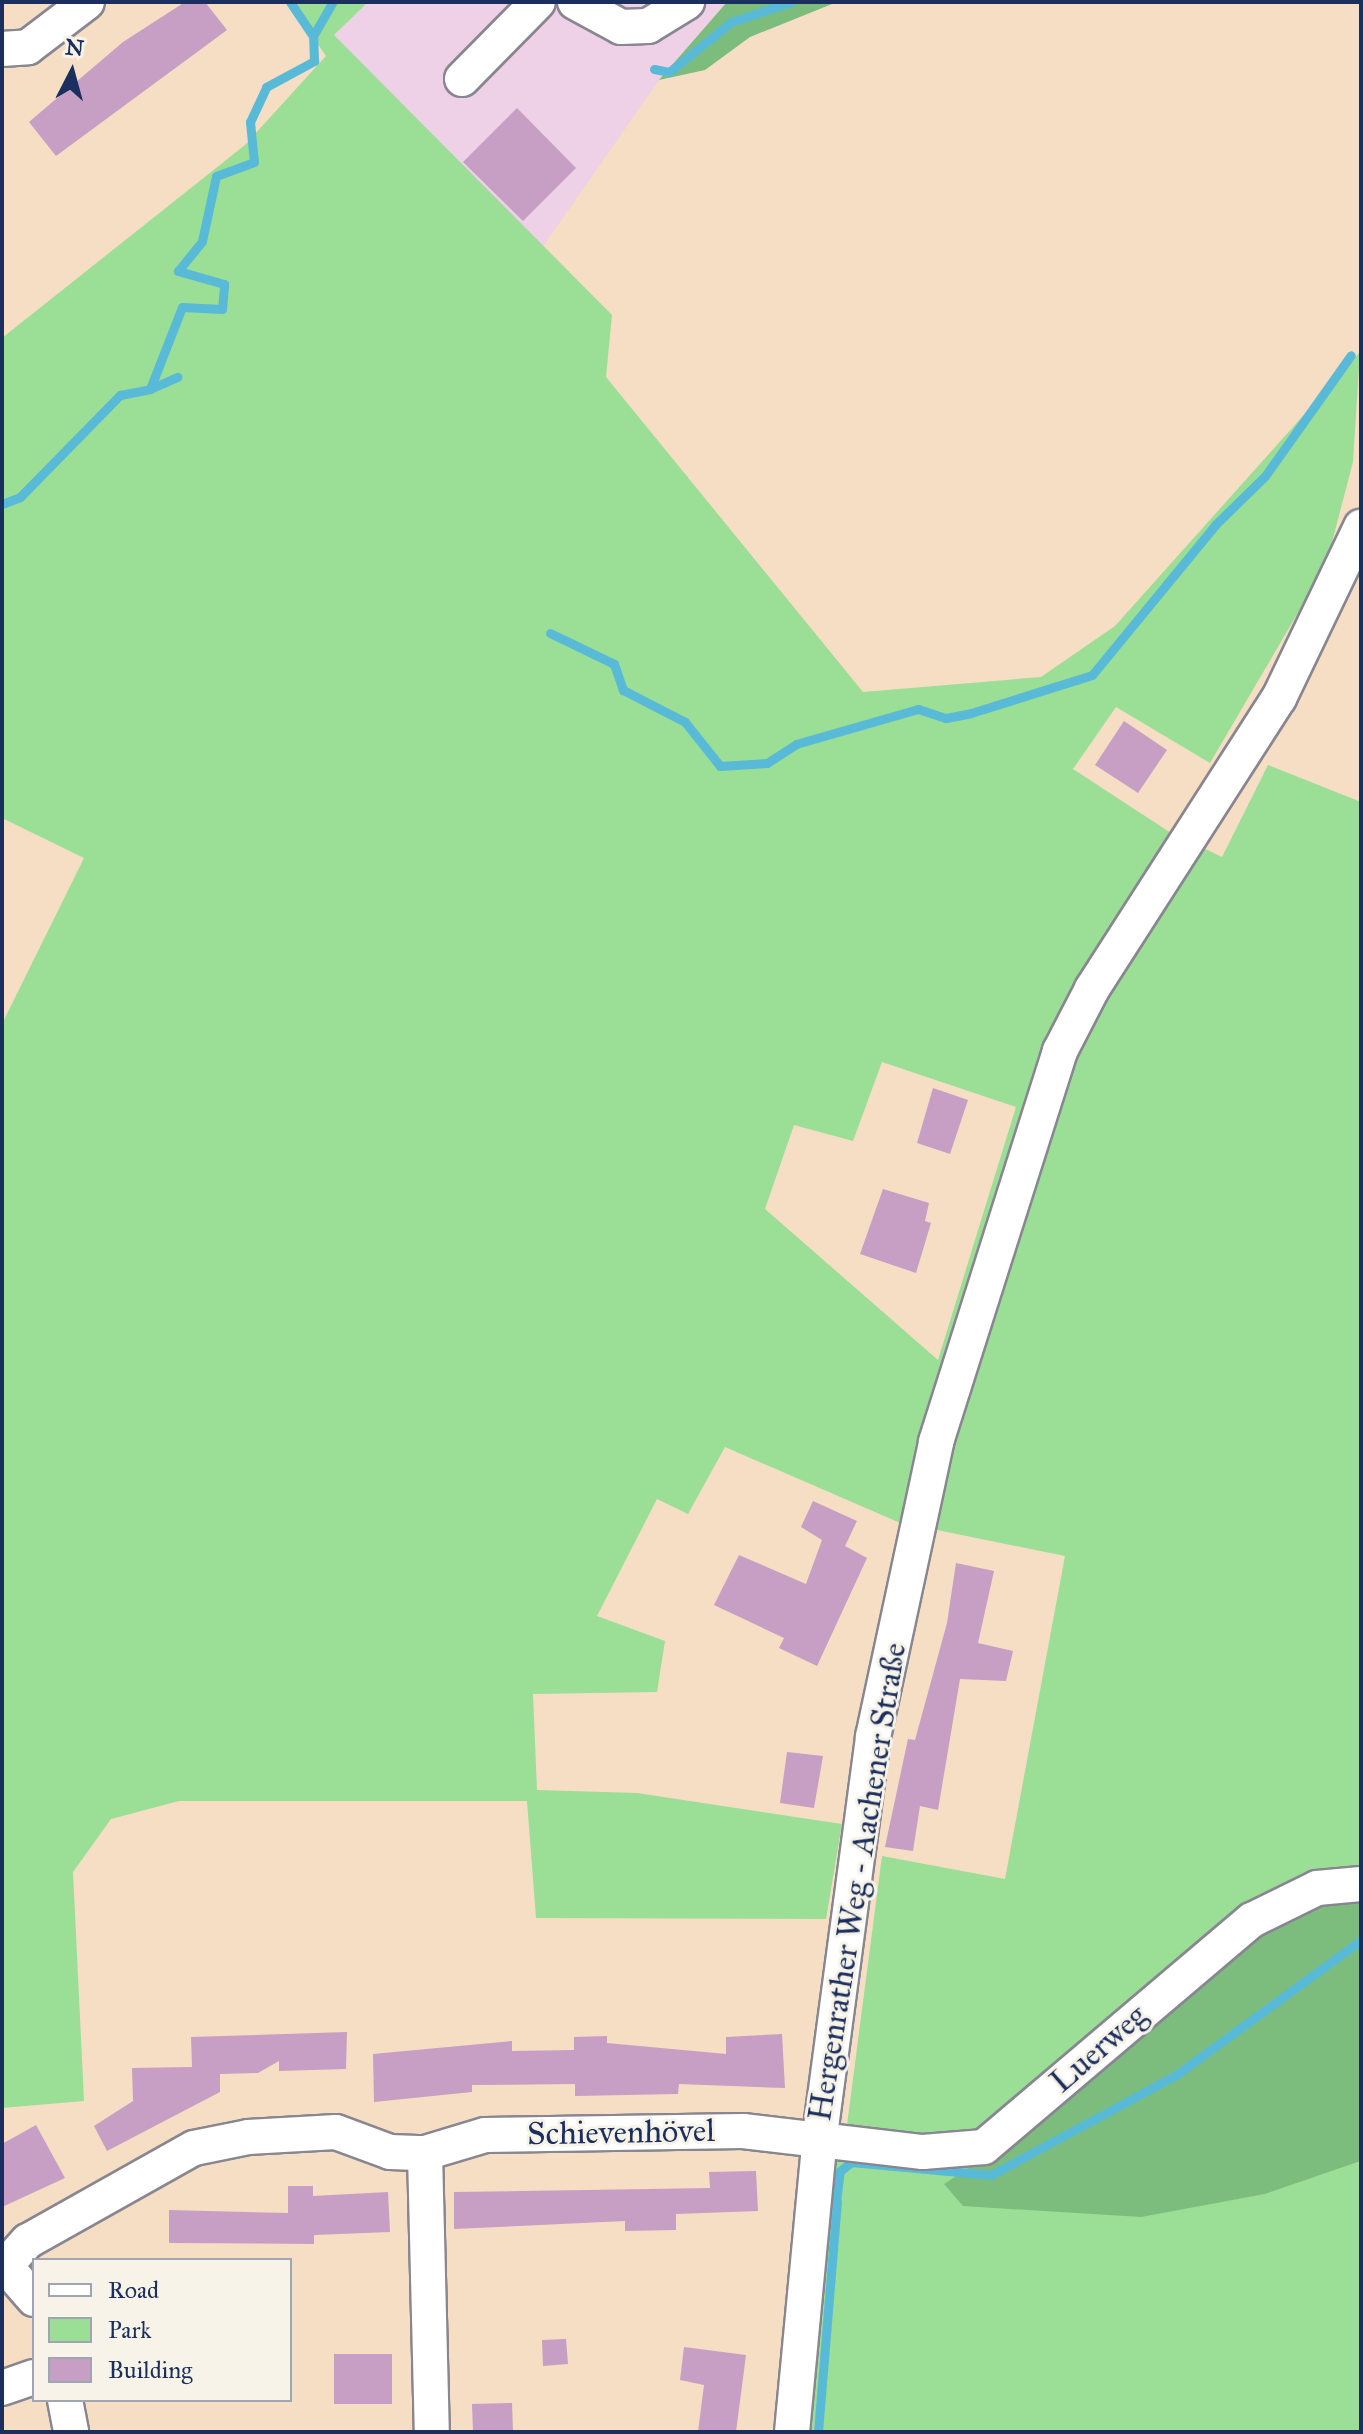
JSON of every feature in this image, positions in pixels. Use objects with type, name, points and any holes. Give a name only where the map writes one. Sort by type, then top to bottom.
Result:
[{"type":"street","points":[[2,49],[28,47],[87,2]]},
{"type":"street","points":[[462,79],[538,2]]},
{"type":"street","points":[[575,2],[621,27],[648,26],[687,2]]},
{"type":"street","name":"Hergenrather Weg - Aachener Straße","points":[[792,2432],[820,2135],[873,1737],[936,1442],[1038,1102],[1092,989],[1279,698],[1361,527]]},
{"type":"street","name":"Luerweg","points":[[820,2135],[923,2152],[984,2147],[1252,1920],[1317,1888],[1361,1884]]},
{"type":"street","name":"Schievenhövel","points":[[32,2297],[4,2263],[28,2241],[194,2148],[336,2132],[390,2152],[425,2153],[485,2135],[820,2135]]},
{"type":"street","points":[[425,2153],[432,2432]]},
{"type":"street","points":[[2,2388],[32,2378]]},
{"type":"street","points":[[65,2402],[71,2432]]},
{"type":"shaded area","points":[[368,2],[727,2],[659,80],[542,248],[334,35]]},
{"type":"green space","points":[[289,2],[368,2],[334,35],[612,315],[606,377],[863,692],[1041,677],[1115,626],[1360,352],[1353,462],[1326,565],[1210,763],[1116,707],[1073,769],[1168,831],[1222,857],[1268,765],[1361,802],[1361,1876],[1054,2207],[1141,2216],[1264,2194],[1361,2161],[1361,2432],[799,2432],[832,2161],[854,2155],[847,2125],[882,1856],[1005,1879],[1065,1556],[898,1522],[725,1447],[688,1514],[657,1499],[597,1616],[665,1641],[657,1692],[533,1694],[537,1790],[637,1793],[842,1824],[826,1919],[536,1918],[527,1801],[179,1801],[111,1819],[73,1872],[84,2101],[2,2108],[2,1024],[84,858],[2,818],[2,338],[245,145],[326,56]],"holes":[[[882,1062],[1016,1107],[938,1360],[765,1209],[794,1125],[853,1141]]]},
{"type":"green space","points":[[727,2],[837,2],[750,37],[705,70],[659,80]]},
{"type":"green space","points":[[1361,1876],[1361,2161],[1265,2194],[1141,2217],[963,2206],[944,2184],[999,2148],[1260,1923]]},
{"type":"building","points":[[185,2],[205,2],[227,30],[56,156],[29,122],[123,42]]},
{"type":"building","points":[[517,108],[576,168],[523,221],[463,162]]},
{"type":"building","points":[[1124,721],[1167,750],[1138,793],[1095,765]]},
{"type":"building","points":[[933,1088],[968,1100],[950,1154],[917,1143]]},
{"type":"building","points":[[883,1189],[929,1203],[925,1221],[931,1223],[916,1273],[860,1254]]},
{"type":"building","points":[[813,1501],[857,1521],[845,1546],[867,1558],[817,1666],[779,1648],[784,1638],[714,1605],[739,1555],[806,1584],[822,1540],[801,1527]]},
{"type":"building","points":[[956,1563],[994,1571],[978,1643],[1013,1651],[1006,1681],[960,1679],[938,1810],[920,1806],[913,1851],[885,1847],[908,1739],[915,1740],[947,1623]]},
{"type":"building","points":[[787,1752],[823,1756],[814,1808],[780,1803]]},
{"type":"building","points":[[347,2032],[346,2069],[279,2071],[279,2061],[258,2073],[220,2074],[220,2092],[107,2151],[94,2126],[133,2101],[132,2068],[192,2067],[191,2037]]},
{"type":"building","points":[[782,2034],[785,2088],[679,2084],[678,2094],[575,2096],[575,2084],[472,2085],[472,2092],[374,2102],[373,2054],[512,2041],[512,2051],[574,2050],[574,2037],[607,2036],[607,2043],[726,2054],[726,2037]]},
{"type":"building","points":[[36,2125],[65,2178],[2,2207],[2,2144]]},
{"type":"building","points":[[756,2171],[758,2211],[676,2214],[676,2230],[625,2231],[625,2221],[454,2229],[454,2192],[710,2188],[709,2172]]},
{"type":"building","points":[[288,2186],[313,2186],[313,2196],[388,2192],[390,2232],[314,2235],[314,2244],[169,2243],[169,2210],[288,2213]]},
{"type":"building","points":[[566,2339],[568,2364],[543,2366],[542,2340]]},
{"type":"building","points":[[684,2347],[746,2355],[736,2432],[698,2432],[704,2385],[680,2380]]},
{"type":"building","points":[[334,2354],[392,2354],[392,2404],[334,2404]]},
{"type":"building","points":[[512,2403],[513,2432],[473,2432],[472,2404]]},
{"type":"waterway","points":[[290,2],[313,36]]},
{"type":"waterway","points":[[2,504],[20,497],[120,395],[150,389],[182,307],[222,309],[224,284],[178,271],[202,241],[216,176],[254,162],[250,122],[266,87],[314,61],[313,36],[333,2]]},
{"type":"waterway","points":[[654,69],[669,72],[731,22],[791,2]]},
{"type":"waterway","points":[[550,633],[614,664],[623,690],[685,722],[720,766],[767,763],[796,744],[918,709],[946,718],[1092,675],[1215,525],[1265,476],[1351,355]]},
{"type":"waterway","points":[[150,389],[177,377]]},
{"type":"waterway","points":[[836,2202],[840,2171],[851,2162],[991,2175],[1176,2075],[1361,1940]]},
{"type":"waterway","points":[[818,2432],[837,2202]]}]
